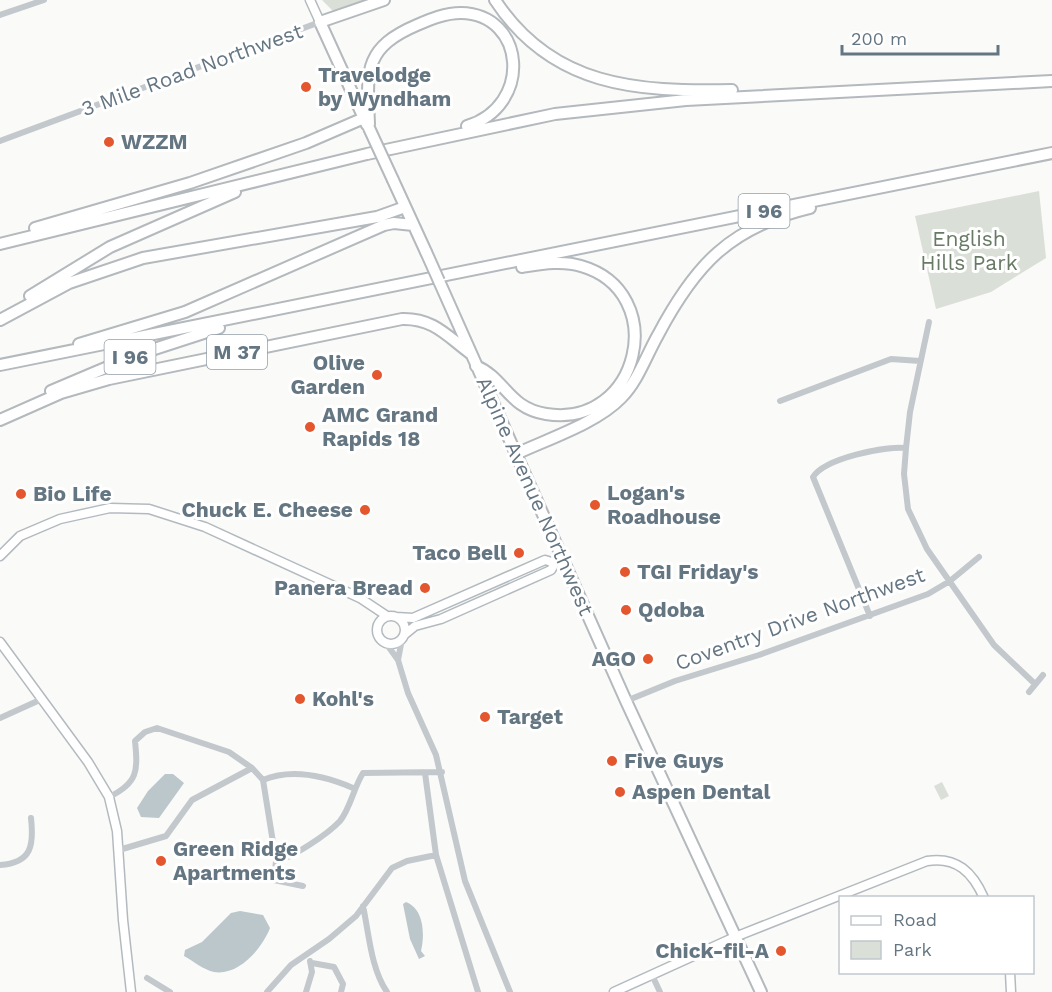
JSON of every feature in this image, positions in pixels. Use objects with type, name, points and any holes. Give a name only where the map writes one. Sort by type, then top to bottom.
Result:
[{"type":"highway","name":"3 Mile Road Northwest","points":[[320,22],[384,0]]},
{"type":"highway","points":[[495,0],[515,27],[538,49],[573,69],[616,84],[659,91],[788,89],[819,93]]},
{"type":"highway","name":"M 37","points":[[366,123],[367,72],[380,47],[400,32],[428,20],[462,13],[476,16],[490,22],[506,39],[514,61],[512,85],[500,106],[489,116],[435,139]]},
{"type":"highway","name":"Alpine Avenue Northwest","points":[[320,22],[545,517],[559,561],[761,992]]},
{"type":"highway","points":[[0,244],[435,139],[520,120],[603,107],[1052,81]]},
{"type":"highway","points":[[0,238],[190,183],[366,123]]},
{"type":"highway","name":"I 96","points":[[0,419],[45,394],[111,364],[268,313],[1052,153]]},
{"type":"highway","points":[[0,318],[110,247],[167,220],[274,177]]},
{"type":"highway","points":[[516,454],[596,417],[620,400],[635,380],[682,291],[703,265],[731,241],[779,217],[903,183]]},
{"type":"highway","points":[[0,318],[69,283],[143,258],[391,213],[405,207]]},
{"type":"highway","points":[[391,213],[401,215],[413,225]]},
{"type":"highway","points":[[36,358],[185,312],[384,225],[394,223],[413,225]]},
{"type":"highway","points":[[476,366],[490,372],[506,394],[524,407],[546,414],[573,414],[593,406],[614,392],[630,368],[635,341],[634,325],[626,302],[618,290],[595,272],[582,266],[554,263],[498,270],[480,269]]},
{"type":"highway","points":[[0,365],[268,313]]},
{"type":"highway","name":"M 37","points":[[0,419],[61,393],[109,379],[402,319],[414,319],[434,324],[470,353]]},
{"type":"street","points":[[0,15],[44,0]]},
{"type":"street","name":"Alpine Avenue Northwest","points":[[310,0],[320,22]]},
{"type":"street","name":"3 Mile Road Northwest","points":[[0,141],[320,22]]},
{"type":"street","points":[[929,322],[920,361],[906,448],[904,474],[908,509],[927,549],[994,645],[1035,684]]},
{"type":"street","points":[[780,401],[891,359],[920,361]]},
{"type":"street","points":[[870,616],[813,477],[827,466],[871,450],[906,448]]},
{"type":"street","points":[[0,556],[20,536],[60,519],[110,508],[149,509],[204,527],[392,616],[405,626],[398,660]]},
{"type":"street","name":"Coventry Drive Northwest","points":[[626,702],[675,681],[870,616],[928,594],[950,581],[979,557]]},
{"type":"street","points":[[378,626],[392,616],[413,618],[545,560],[559,561]]},
{"type":"street","points":[[385,642],[394,644],[415,626],[441,619],[550,570],[559,561]]},
{"type":"street","points":[[369,604],[378,626],[378,635],[398,660],[408,693],[442,772],[458,857],[465,881],[510,992]]},
{"type":"street","points":[[0,642],[88,762],[109,797],[115,816],[119,850],[123,920],[131,992]]},
{"type":"street","points":[[1029,692],[1043,675]]},
{"type":"street","points":[[0,718],[42,699]]},
{"type":"street","points":[[109,797],[126,788],[133,780],[138,767],[135,741],[145,732],[157,728],[229,752],[252,768],[263,780],[276,861],[274,880]]},
{"type":"street","points":[[119,850],[166,836],[192,800],[252,768]]},
{"type":"street","points":[[276,861],[288,859],[340,821],[353,788],[363,773],[442,772]]},
{"type":"street","points":[[425,773],[436,855],[478,992]]},
{"type":"street","points":[[263,780],[277,774],[308,775],[329,778],[353,788]]},
{"type":"street","points":[[0,865],[17,861],[28,854],[33,842],[31,818]]},
{"type":"street","points":[[267,992],[291,964],[341,931],[392,868],[407,861],[436,855]]},
{"type":"street","points":[[614,992],[735,937],[927,861],[943,860],[958,864],[975,879],[984,896]]},
{"type":"street","points":[[244,874],[303,886]]},
{"type":"street","points":[[363,906],[381,984],[387,992]]},
{"type":"street","points":[[306,992],[312,963],[307,955]]},
{"type":"street","points":[[312,963],[334,967],[343,984],[341,992]]},
{"type":"street","points":[[1010,974],[1011,992]]},
{"type":"street","points":[[652,975],[660,992]]},
{"type":"street","points":[[147,978],[170,992]]},
{"type":"green space","points":[[322,0],[363,0],[364,3],[335,13]]},
{"type":"green space","name":"English Hills Park","points":[[1039,191],[1046,258],[991,292],[936,309],[915,216]]},
{"type":"green space","points":[[942,782],[949,796],[941,800],[934,786]]},
{"type":"shaded area","points":[[165,774],[173,774],[184,783],[159,818],[141,817],[137,808],[148,791]]},
{"type":"shaded area","points":[[406,902],[416,910],[422,923],[421,951],[425,956],[419,959],[410,939],[403,904]]},
{"type":"shaded area","points":[[240,911],[263,915],[270,928],[261,944],[248,959],[232,970],[214,972],[184,956],[185,950],[202,942],[231,913]]},
{"type":"place","name":"Travelodge by Wyndham","points":[[306,87]]},
{"type":"place","name":"WZZM","points":[[109,142]]},
{"type":"place","name":"Olive Garden","points":[[377,375]]},
{"type":"place","name":"AMC Grand Rapids 18","points":[[310,427]]},
{"type":"place","name":"Bio Life","points":[[21,494]]},
{"type":"place","name":"Logan's Roadhouse","points":[[595,505]]},
{"type":"place","name":"Chuck E. Cheese","points":[[365,510]]},
{"type":"place","name":"Taco Bell","points":[[519,553]]},
{"type":"place","name":"TGI Friday's","points":[[625,572]]},
{"type":"place","name":"Panera Bread","points":[[425,588]]},
{"type":"place","name":"Qdoba","points":[[626,610]]},
{"type":"place","name":"AGO","points":[[648,659]]},
{"type":"place","name":"Kohl's","points":[[300,699]]},
{"type":"place","name":"Target","points":[[485,717]]},
{"type":"place","name":"Five Guys","points":[[612,761]]},
{"type":"place","name":"Aspen Dental","points":[[620,792]]},
{"type":"place","name":"Green Ridge Apartments","points":[[161,861]]},
{"type":"place","name":"Chick-fil-A","points":[[781,951]]}]
